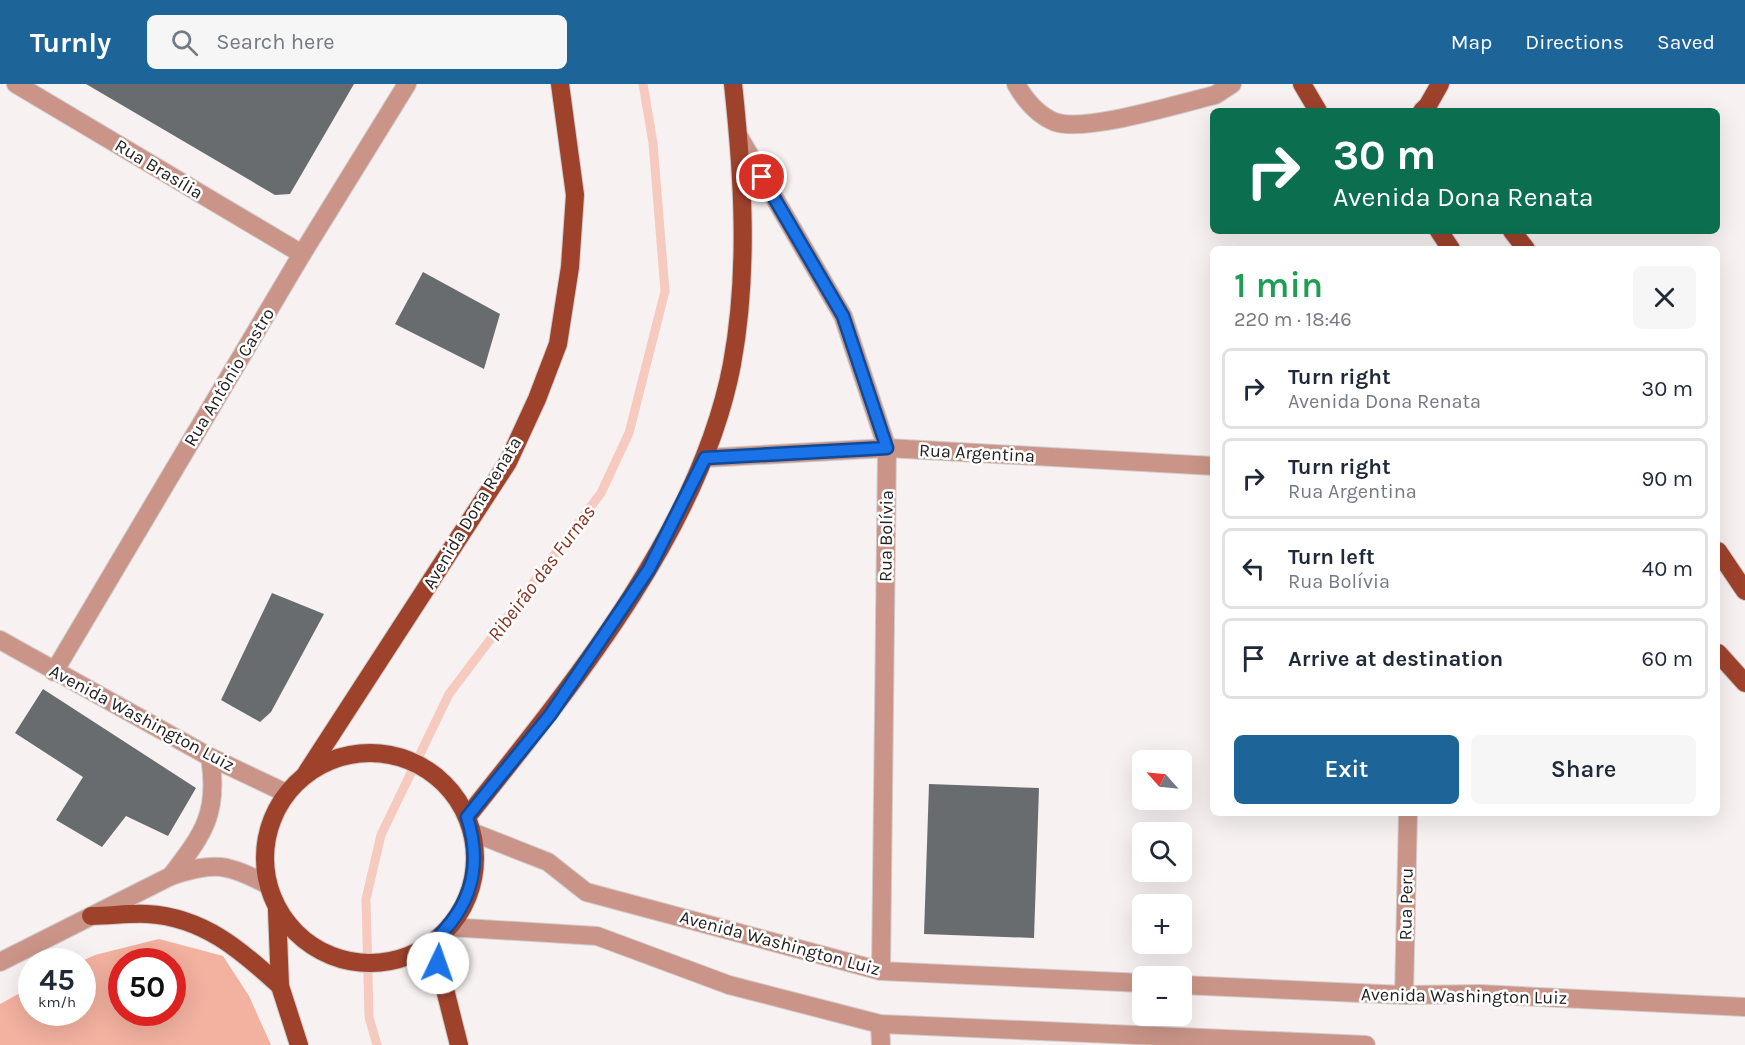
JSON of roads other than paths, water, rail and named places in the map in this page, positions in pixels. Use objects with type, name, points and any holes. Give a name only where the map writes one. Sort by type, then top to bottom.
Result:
[{"type":"main road","name":"Avenida Dona Renata","points":[[307,772],[508,462],[537,399],[558,344],[570,267],[575,195],[560,84]]},
{"type":"main road","points":[[470,824],[550,715],[649,569],[705,458],[732,364],[743,264],[739,137],[733,84]]},
{"type":"main road","points":[[1302,84],[1316,108]]},
{"type":"main road","points":[[1428,108],[1440,84]]},
{"type":"main road","points":[[1514,234],[1524,246]]},
{"type":"main road","points":[[1720,554],[1745,591]]},
{"type":"main road","points":[[1720,655],[1745,683]]},
{"type":"main road","points":[[277,910],[300,938],[330,957],[366,964],[401,959],[433,942],[449,927],[467,899],[475,866],[470,824],[451,790],[427,769],[398,756],[367,752],[336,758],[307,772],[286,793],[272,818],[264,845],[265,874],[277,910],[280,986],[299,1045]]},
{"type":"main road","points":[[91,916],[149,914],[204,927],[240,949],[280,986]]},
{"type":"main road","points":[[433,942],[459,1045]]},
{"type":"street","name":"Rua Brasília","points":[[16,84],[303,254]]},
{"type":"street","name":"Rua Antônio Castro","points":[[54,672],[407,84]]},
{"type":"street","points":[[1017,84],[1026,103],[1056,123],[1092,123],[1215,95],[1232,84]]},
{"type":"street","name":"Rua Bolívia","points":[[739,137],[843,316],[887,448],[881,970]]},
{"type":"street","name":"Rua Argentina","points":[[705,458],[887,448],[1210,466]]},
{"type":"street","name":"Avenida Washington Luiz","points":[[0,640],[210,757],[286,793]]},
{"type":"street","points":[[171,876],[195,845],[209,817],[214,786],[210,757]]},
{"type":"street","name":"Rua Peru","points":[[1404,995],[1408,816]]},
{"type":"street","name":"Avenida Washington Luiz","points":[[470,824],[548,862],[586,892],[881,970],[1132,982]]},
{"type":"street","points":[[0,962],[171,876],[214,865],[240,871],[268,885]]},
{"type":"street","points":[[449,927],[597,936],[729,985],[880,1024],[1366,1045]]},
{"type":"street","name":"Avenida Washington Luiz","points":[[1192,985],[1404,995],[1480,994],[1745,1006]]},
{"type":"street","points":[[880,1024],[880,1045]]},
{"type":"waterway","name":"Ribeirão das Furnas","points":[[377,1045],[369,1017],[366,899],[381,835],[449,694],[601,493],[629,433],[665,291],[653,143],[643,84]]}]
